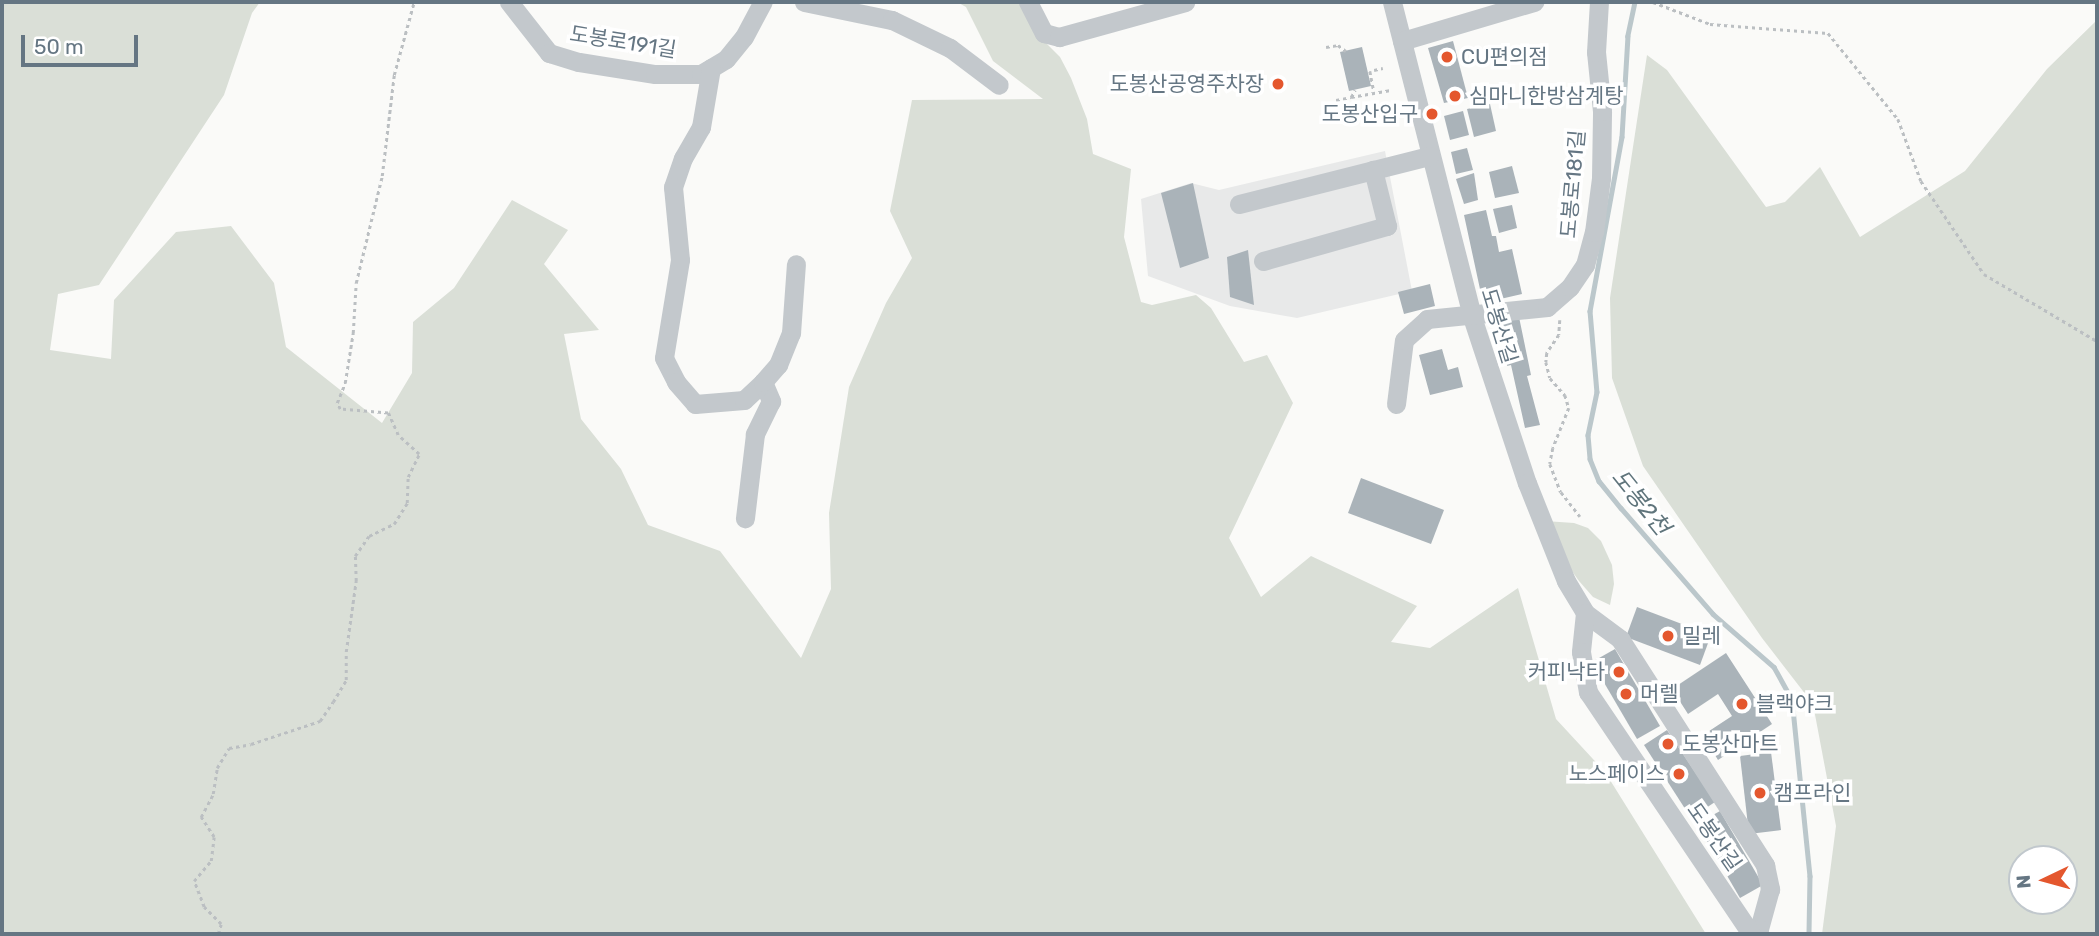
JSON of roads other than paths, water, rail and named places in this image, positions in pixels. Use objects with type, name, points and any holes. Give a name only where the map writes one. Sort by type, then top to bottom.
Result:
[{"type":"street","name":"도봉로191길","points":[[509,2],[549,53],[579,62],[655,74],[701,74],[711,68]]},
{"type":"street","points":[[763,2],[744,37],[726,60],[711,68],[701,127],[683,158],[673,187],[680,260],[664,358],[676,382],[695,404],[744,400],[778,365],[791,333],[796,264]]},
{"type":"street","points":[[804,2],[892,20],[950,48],[999,85]]},
{"type":"street","points":[[1028,2],[1044,33],[1059,37],[1158,5],[1185,2]]},
{"type":"street","name":"도봉산길","points":[[1392,2],[1472,317],[1527,482],[1566,582],[1585,613],[1620,639],[1766,865],[1770,889],[1759,929],[1751,934],[1588,692],[1581,652],[1585,613]]},
{"type":"street","points":[[1402,41],[1534,2]]},
{"type":"street","name":"도봉로181길","points":[[1396,404],[1404,341],[1427,319],[1472,317],[1547,307],[1570,287],[1588,256],[1601,178],[1602,111],[1596,52],[1599,2]]},
{"type":"street","points":[[1239,204],[1429,156]]},
{"type":"street","points":[[1263,261],[1387,226],[1373,170]]},
{"type":"street","points":[[745,518],[755,435],[771,401],[763,382]]},
{"type":"waterway","name":"도봉2천","points":[[1635,2],[1628,36],[1622,137],[1590,311],[1597,392],[1588,435],[1590,459],[1599,481],[1621,508],[1713,614],[1774,667],[1792,699],[1810,876],[1809,934]]},
{"type":"place","name":"CU편의점","points":[[1447,57]]},
{"type":"place","name":"도봉산공영주차장","points":[[1278,84]]},
{"type":"place","name":"심마니한방삼계탕","points":[[1455,96]]},
{"type":"place","name":"도봉산입구","points":[[1432,114]]},
{"type":"place","name":"밀레","points":[[1668,636]]},
{"type":"place","name":"커피낙타","points":[[1619,672]]},
{"type":"place","name":"머렐","points":[[1626,694]]},
{"type":"place","name":"블랙야크","points":[[1742,704]]},
{"type":"place","name":"도봉산마트","points":[[1668,744]]},
{"type":"place","name":"노스페이스","points":[[1679,774]]},
{"type":"place","name":"캠프라인","points":[[1760,793]]}]
